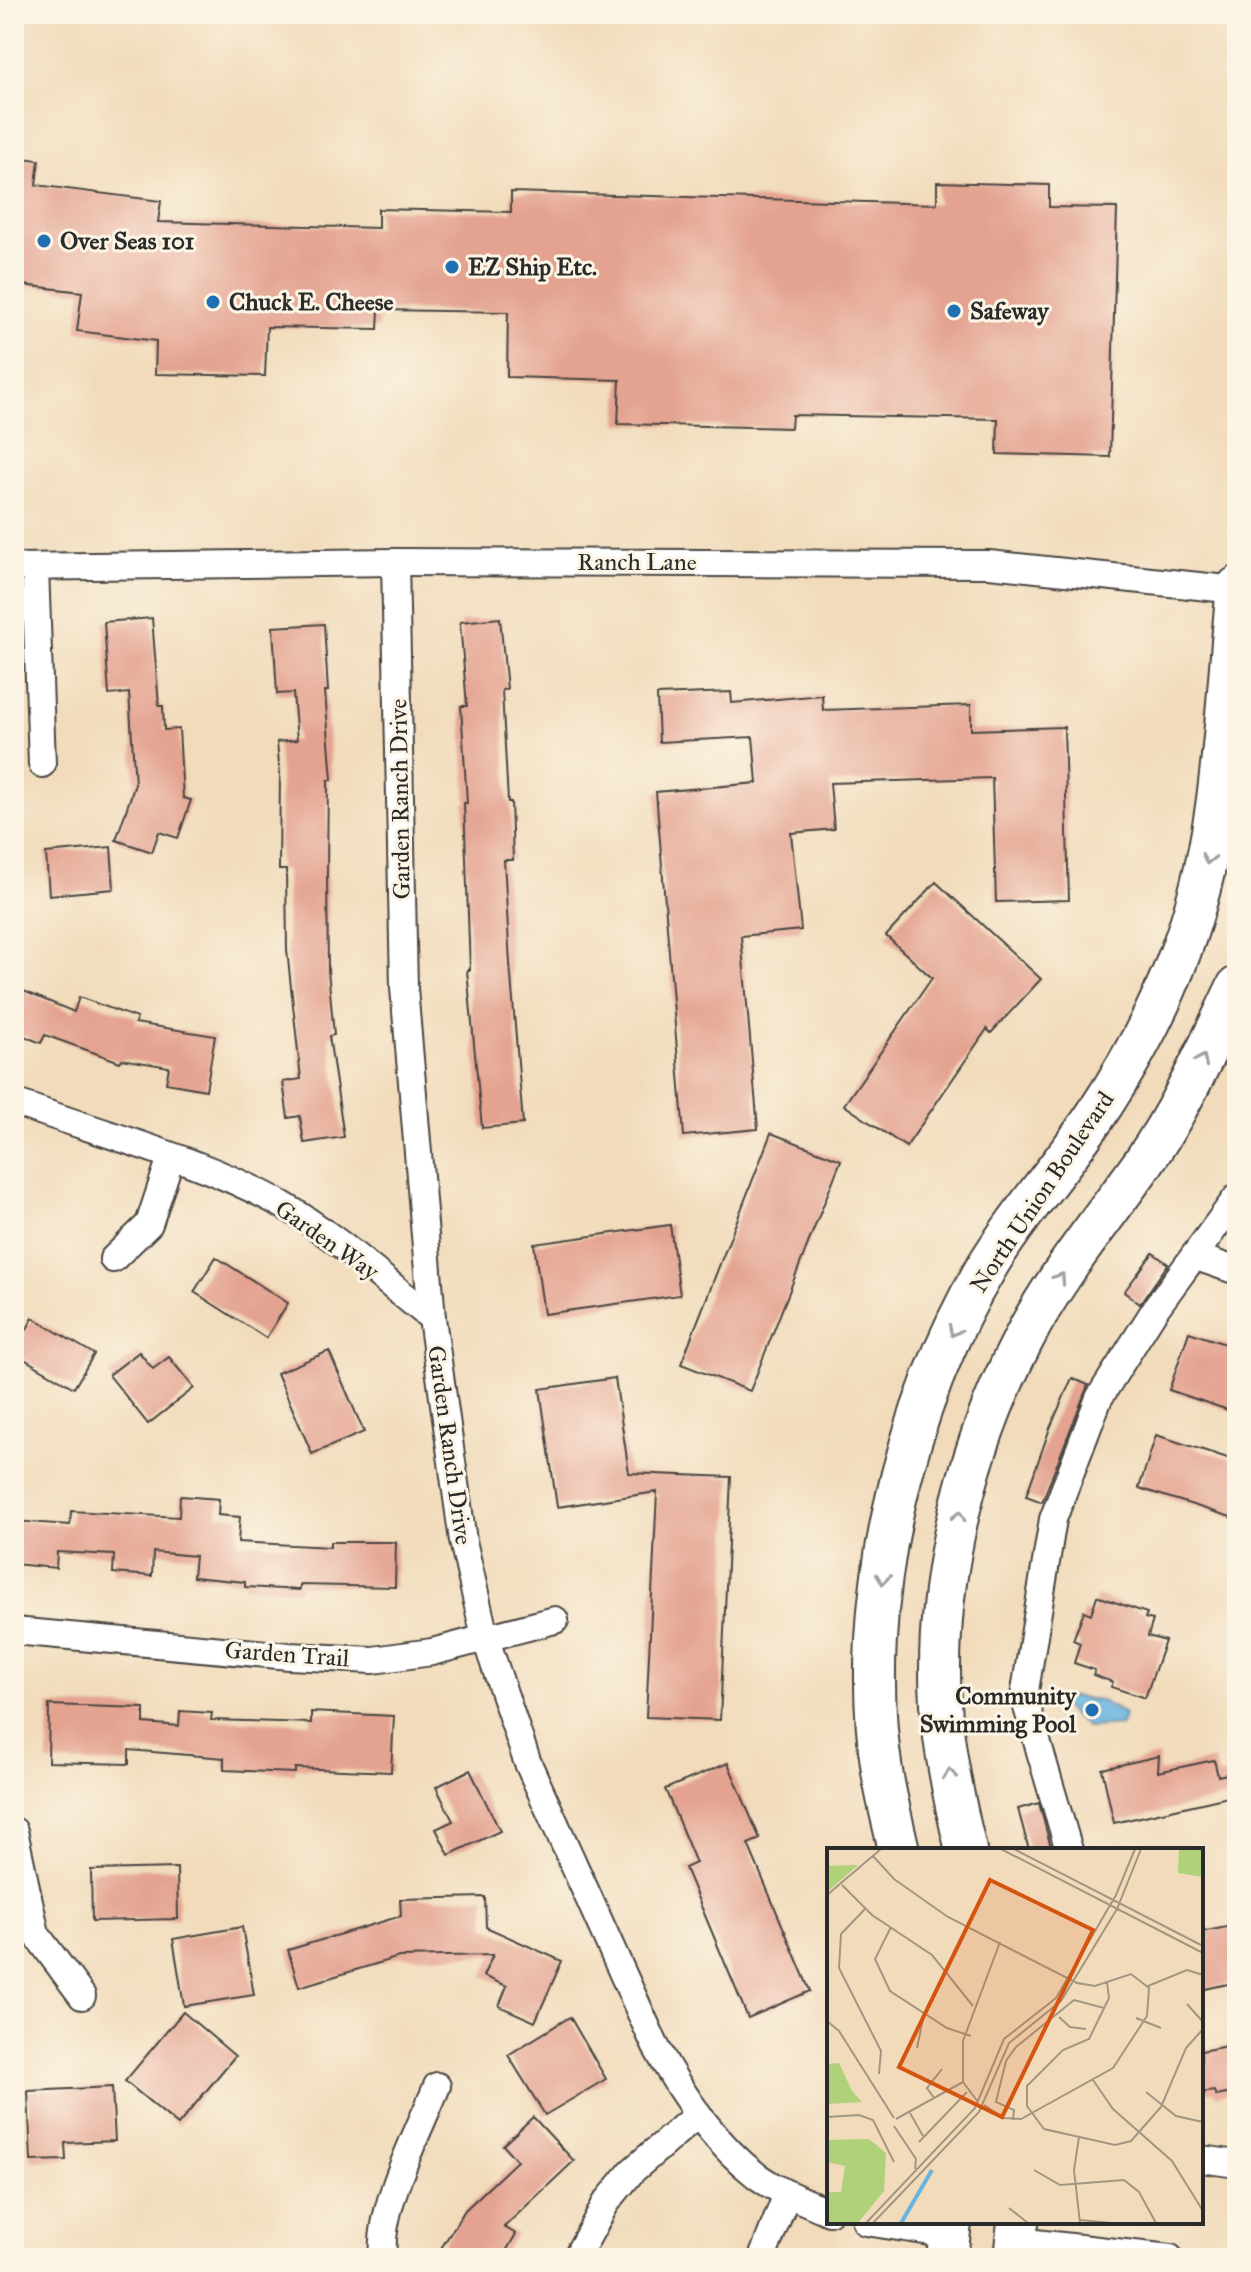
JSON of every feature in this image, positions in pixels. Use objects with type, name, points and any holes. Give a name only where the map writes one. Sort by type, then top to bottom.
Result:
[{"type":"main road","name":"North Union Boulevard","points":[[899,1848],[881,1769],[876,1642],[884,1560],[918,1414],[955,1328],[989,1263],[1096,1116],[1151,1018],[1180,955],[1202,887],[1215,828],[1237,589]]},
{"type":"main road","points":[[966,1848],[953,1797],[944,1734],[941,1663],[946,1580],[960,1509],[988,1417],[1037,1315],[1058,1279],[1145,1161],[1191,1082],[1237,987]]},
{"type":"street","name":"Ranch Lane","points":[[42,764],[25,567],[395,562],[989,564],[1237,589]]},
{"type":"street","name":"Garden Ranch Drive","points":[[395,562],[404,988],[432,1318],[463,1541],[485,1637],[527,1761],[673,2079],[730,2152],[759,2177],[787,2194],[827,2211]]},
{"type":"street","name":"Garden Way","points":[[14,1102],[171,1157],[280,1204],[309,1222],[432,1318]]},
{"type":"street","points":[[113,1259],[149,1224],[171,1157]]},
{"type":"street","points":[[1068,1848],[1024,1697],[1053,1519],[1099,1398],[1156,1308],[1237,1197]]},
{"type":"street","points":[[1194,1256],[1237,1271]]},
{"type":"street","name":"Garden Trail","points":[[14,1631],[373,1660],[432,1652],[555,1620]]},
{"type":"street","points":[[14,1831],[36,1934],[82,1996]]},
{"type":"street","points":[[383,2258],[386,2214],[437,2086]]},
{"type":"street","points":[[576,2258],[606,2203],[632,2171],[698,2114]]},
{"type":"street","points":[[1203,2159],[1237,2164]]},
{"type":"street","points":[[762,2258],[787,2194]]},
{"type":"street","points":[[876,2224],[950,2238]]},
{"type":"street","points":[[1016,2240],[1170,2258]]},
{"type":"water","name":"Community Swimming Pool","points":[[1065,1696],[1099,1700],[1124,1714],[1121,1725],[1086,1727],[1062,1706]]},
{"type":"building","points":[[14,157],[39,160],[36,185],[161,201],[158,222],[378,228],[378,209],[511,212],[511,192],[937,204],[937,182],[1049,185],[1049,207],[1117,208],[1110,457],[997,454],[998,419],[792,415],[791,428],[618,424],[620,380],[507,377],[508,312],[379,310],[378,329],[267,327],[265,376],[155,374],[156,341],[77,331],[82,292],[14,284]]},
{"type":"building","points":[[152,618],[159,706],[163,706],[164,730],[179,729],[183,798],[191,800],[178,838],[159,832],[152,852],[116,840],[135,784],[129,693],[109,695],[104,622]]},
{"type":"building","points":[[500,618],[507,689],[502,690],[513,860],[504,860],[523,1124],[482,1128],[467,970],[470,970],[464,803],[467,803],[461,706],[467,706],[460,622]]},
{"type":"building","points":[[324,624],[328,691],[325,691],[332,780],[328,780],[327,873],[328,970],[334,1035],[329,1036],[344,1137],[304,1143],[300,1116],[288,1118],[283,1082],[301,1079],[287,950],[286,870],[279,870],[280,774],[277,742],[297,740],[293,693],[277,694],[273,627]]},
{"type":"building","points":[[731,692],[732,703],[822,695],[823,710],[971,705],[971,730],[1064,727],[1069,900],[996,902],[992,778],[830,783],[834,829],[791,833],[801,930],[741,936],[758,1129],[684,1136],[656,792],[757,783],[753,737],[659,742],[657,695]]},
{"type":"building","points":[[111,847],[114,889],[49,895],[46,853]]},
{"type":"building","points":[[936,882],[1041,979],[991,1033],[987,1029],[906,1147],[844,1105],[932,978],[886,936]]},
{"type":"building","points":[[14,987],[74,1012],[79,997],[137,1018],[135,1023],[215,1036],[206,1090],[166,1083],[169,1067],[122,1059],[120,1062],[45,1035],[41,1043],[14,1032]]},
{"type":"building","points":[[771,1133],[841,1160],[750,1391],[681,1364]]},
{"type":"building","points":[[670,1225],[680,1295],[544,1314],[534,1244]]},
{"type":"building","points":[[1153,1253],[1168,1264],[1140,1304],[1124,1292]]},
{"type":"building","points":[[216,1257],[288,1303],[266,1338],[194,1292]]},
{"type":"building","points":[[33,1318],[94,1354],[74,1388],[14,1353]]},
{"type":"building","points":[[1189,1332],[1237,1348],[1237,1413],[1169,1390]]},
{"type":"building","points":[[329,1351],[364,1432],[312,1454],[277,1373]]},
{"type":"building","points":[[139,1352],[153,1369],[169,1357],[194,1388],[148,1424],[109,1375]]},
{"type":"building","points":[[615,1378],[629,1473],[731,1477],[720,1720],[646,1717],[657,1492],[557,1507],[540,1389]]},
{"type":"building","points":[[1072,1378],[1088,1385],[1042,1502],[1026,1496]]},
{"type":"building","points":[[1156,1435],[1237,1461],[1237,1519],[1139,1488]]},
{"type":"building","points":[[180,1496],[219,1499],[218,1515],[240,1517],[238,1542],[330,1547],[330,1542],[396,1542],[395,1587],[300,1585],[300,1590],[245,1587],[245,1582],[193,1577],[195,1556],[153,1552],[152,1576],[113,1573],[114,1555],[57,1552],[56,1568],[14,1564],[14,1521],[70,1525],[71,1511],[179,1517]]},
{"type":"building","points":[[1097,1596],[1147,1613],[1145,1618],[1153,1620],[1148,1636],[1165,1641],[1145,1698],[1111,1687],[1113,1682],[1093,1675],[1095,1670],[1074,1663],[1080,1643],[1073,1640],[1084,1611],[1091,1614]]},
{"type":"building","points":[[49,1705],[144,1708],[144,1723],[179,1726],[180,1711],[212,1713],[211,1720],[311,1723],[311,1712],[394,1716],[391,1772],[295,1768],[295,1773],[224,1770],[224,1758],[129,1750],[129,1764],[48,1762]]},
{"type":"building","points":[[1159,1756],[1158,1772],[1214,1760],[1218,1776],[1237,1772],[1237,1795],[1114,1823],[1102,1769]]},
{"type":"building","points":[[728,1763],[760,1839],[748,1844],[810,1991],[748,2018],[685,1868],[696,1863],[665,1789]]},
{"type":"building","points":[[470,1770],[500,1831],[449,1855],[436,1829],[453,1821],[436,1787]]},
{"type":"building","points":[[1039,1803],[1051,1848],[1028,1848],[1018,1809]]},
{"type":"building","points":[[177,1868],[178,1919],[92,1921],[91,1870]]},
{"type":"building","points":[[485,1897],[486,1927],[562,1961],[535,2022],[499,2006],[507,1986],[483,1976],[493,1955],[399,1957],[299,1987],[288,1950],[401,1916],[400,1899]]},
{"type":"building","points":[[1237,1925],[1237,1982],[1203,1990],[1203,1932]]},
{"type":"building","points":[[242,1927],[254,1995],[184,2006],[173,1939]]},
{"type":"building","points":[[183,2012],[235,2056],[178,2125],[125,2081]]},
{"type":"building","points":[[570,2017],[606,2079],[545,2115],[508,2055]]},
{"type":"building","points":[[1237,2044],[1237,2092],[1216,2096],[1214,2091],[1203,2093],[1203,2051]]},
{"type":"building","points":[[112,2087],[115,2141],[65,2143],[66,2160],[31,2161],[28,2091]]},
{"type":"building","points":[[533,2117],[574,2161],[504,2227],[516,2234],[502,2258],[435,2258],[465,2210],[517,2161],[503,2145]]},
{"type":"place","name":"Over Seas 101","points":[[44,241]]},
{"type":"place","name":"EZ Ship Etc.","points":[[452,267]]},
{"type":"place","name":"Chuck E. Cheese","points":[[213,302]]},
{"type":"place","name":"Safeway","points":[[954,311]]},
{"type":"place","name":"Community Swimming Pool","points":[[1092,1710]]}]
